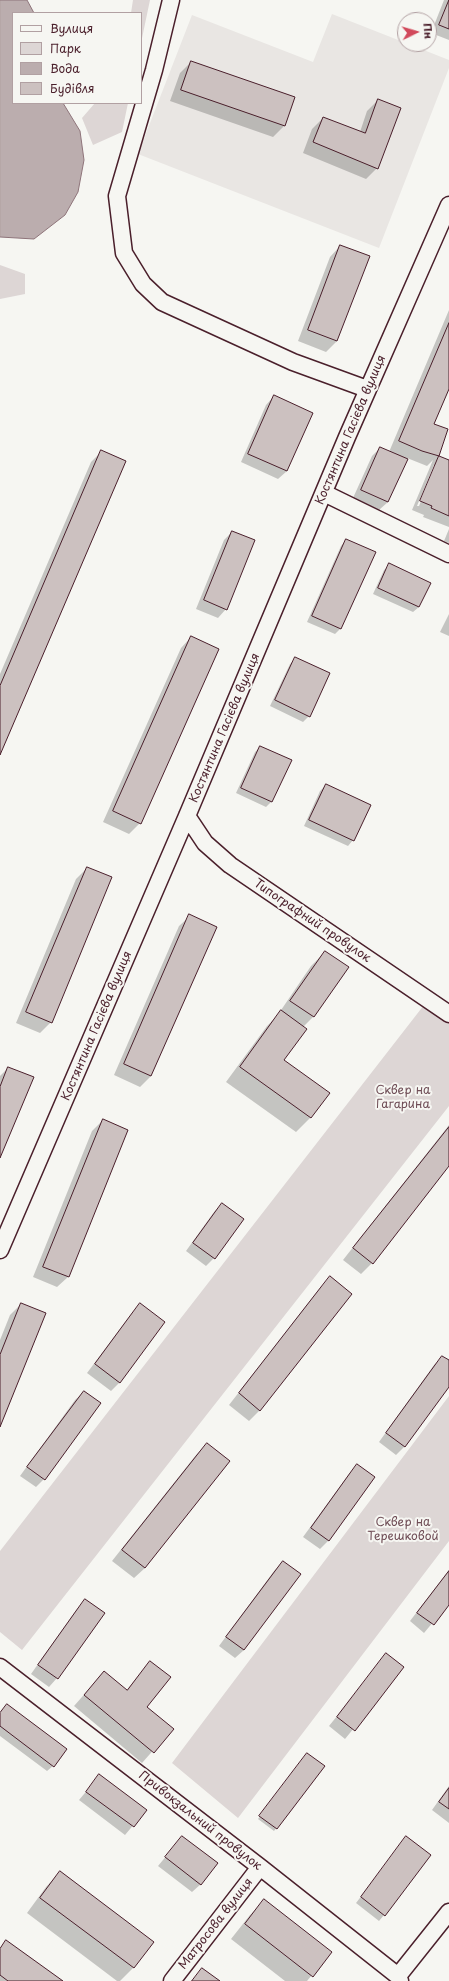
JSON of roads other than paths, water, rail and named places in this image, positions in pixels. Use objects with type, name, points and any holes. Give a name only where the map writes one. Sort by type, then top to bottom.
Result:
[{"type":"street","points":[[171,0],[154,70],[117,196],[124,253],[143,284],[162,302],[293,362],[367,390]]},
{"type":"street","name":"Костянтина Гасієва вулиця","points":[[0,1250],[187,816],[367,390],[449,206]]},
{"type":"street","points":[[324,493],[449,554]]},
{"type":"street","name":"Типографний провулок","points":[[187,816],[205,843],[230,865],[449,1014]]},
{"type":"street","name":"Привокзальний провулок","points":[[0,1667],[260,1867],[399,1979]]},
{"type":"street","name":"Матросова вулиця","points":[[172,1981],[260,1867]]},
{"type":"street","points":[[399,1979],[449,1912]]},
{"type":"water","points":[[0,0],[27,0],[33,12],[12,12],[12,104],[64,104],[80,131],[84,160],[78,192],[65,215],[34,239],[0,237]]},
{"type":"park label","name":"Сквер на Гагарина","points":[[403,1098]]},
{"type":"park label","name":"Сквер на Терешковой","points":[[403,1530]]}]
